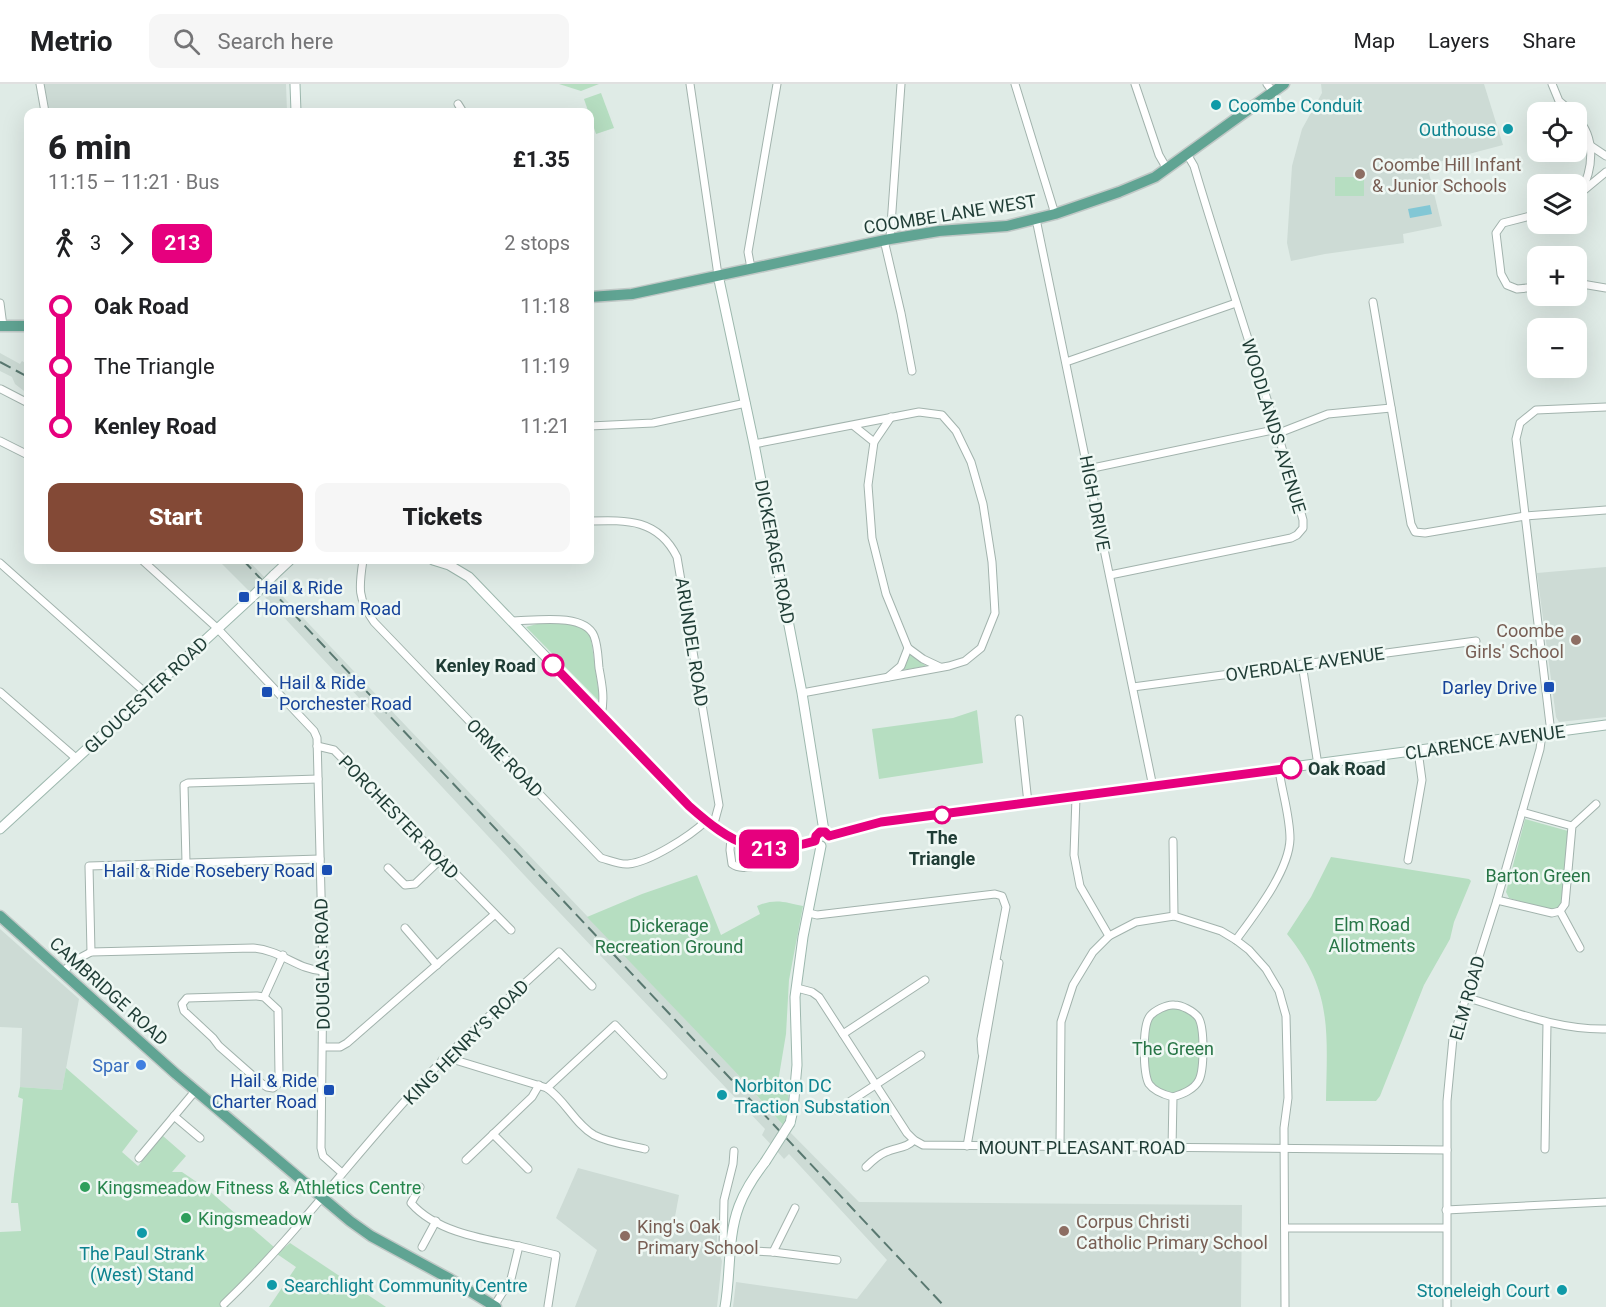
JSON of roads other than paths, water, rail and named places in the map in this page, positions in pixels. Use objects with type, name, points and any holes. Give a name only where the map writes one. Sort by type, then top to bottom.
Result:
[{"type":"main road","name":"COOMBE LANE WEST","points":[[594,297],[632,294],[887,240],[954,230],[995,228],[1054,214],[1142,183],[1167,169],[1270,88],[1284,84]]},
{"type":"main road","points":[[2,326],[24,326]]},
{"type":"main road","name":"CAMBRIDGE ROAD","points":[[0,916],[196,1090],[321,1197],[371,1236],[495,1306]]},
{"type":"street","points":[[40,84],[44,108]]},
{"type":"street","points":[[295,84],[296,108]]},
{"type":"street","points":[[690,84],[718,274]]},
{"type":"street","points":[[751,268],[748,252],[777,84]]},
{"type":"street","points":[[901,84],[887,240],[912,371]]},
{"type":"street","points":[[1015,84],[1054,214]]},
{"type":"street","points":[[1135,84],[1159,155],[1167,169]]},
{"type":"street","points":[[1552,84],[1559,102]]},
{"type":"street","points":[[1587,136],[1591,146],[1590,170],[1587,176]]},
{"type":"street","points":[[1591,146],[1606,156]]},
{"type":"street","name":"WOODLANDS AVENUE","points":[[1110,575],[1298,535],[1303,528],[1303,520],[1279,431],[1236,303],[1194,166],[1187,154]]},
{"type":"street","points":[[1587,188],[1606,172]]},
{"type":"street","points":[[1527,216],[1509,220],[1501,226],[1496,237],[1503,279],[1507,285],[1517,289],[1527,288]]},
{"type":"street","name":"HIGH DRIVE","points":[[1036,219],[1153,787]]},
{"type":"street","name":"DICKERAGE ROAD","points":[[718,274],[754,444],[827,834]]},
{"type":"street","points":[[1587,285],[1606,288]]},
{"type":"street","points":[[1373,302],[1411,524],[1415,532],[1425,533],[1525,516],[1606,510]]},
{"type":"street","points":[[0,303],[2,326]]},
{"type":"street","points":[[1066,362],[1236,303]]},
{"type":"street","points":[[0,390],[24,401]]},
{"type":"street","points":[[594,426],[653,423],[746,403]]},
{"type":"street","points":[[1546,734],[1516,439],[1521,423],[1536,410],[1606,407]]},
{"type":"street","points":[[1088,468],[1279,431],[1328,414],[1391,408]]},
{"type":"street","points":[[754,444],[919,412],[942,416],[956,431],[971,462],[983,504],[992,562],[995,613],[981,648],[965,662],[802,693]]},
{"type":"street","points":[[892,417],[874,442],[868,485],[872,538],[885,594],[908,648],[923,659],[940,667]]},
{"type":"street","points":[[854,426],[874,442]]},
{"type":"street","points":[[0,441],[24,453]]},
{"type":"street","name":"ARUNDEL ROAD","points":[[594,521],[626,520],[645,525],[667,541],[677,557],[719,805],[710,824]]},
{"type":"street","points":[[0,563],[147,694]]},
{"type":"street","name":"PORCHESTER ROAD","points":[[146,564],[217,628],[314,730],[317,746],[334,750],[511,930]]},
{"type":"street","name":"GLOUCESTER ROAD","points":[[0,829],[286,564]]},
{"type":"street","name":"ORME ROAD","points":[[363,564],[360,596],[374,622],[601,858],[627,865],[690,836],[710,824]]},
{"type":"street","points":[[446,564],[469,577],[689,806],[710,824],[731,838],[753,847],[775,849],[818,843]]},
{"type":"street","points":[[511,621],[574,621],[587,626],[594,636],[597,651],[604,703],[601,715]]},
{"type":"street","name":"OVERDALE AVENUE","points":[[1133,687],[1476,641]]},
{"type":"street","points":[[887,678],[901,666],[908,648]]},
{"type":"street","points":[[1302,664],[1318,765]]},
{"type":"street","points":[[0,692],[76,759]]},
{"type":"street","points":[[1019,719],[1028,803]]},
{"type":"street","name":"CLARENCE AVENUE","points":[[827,834],[872,824],[1606,725]]},
{"type":"street","name":"ELM ROAD","points":[[1446,1307],[1447,1150],[1450,1068],[1455,1029],[1497,900],[1546,734]]},
{"type":"street","name":"DOUGLAS ROAD","points":[[317,746],[323,971],[321,1148],[323,1156],[342,1173]]},
{"type":"street","points":[[1408,860],[1422,780],[1418,751]]},
{"type":"street","points":[[1236,940],[1282,871],[1288,854],[1289,830],[1279,770]]},
{"type":"street","points":[[186,862],[184,785],[188,783],[318,779]]},
{"type":"street","points":[[1076,797],[1074,855],[1080,886],[1109,936]]},
{"type":"street","points":[[1497,900],[1552,914],[1560,911],[1565,904],[1572,826],[1596,804]]},
{"type":"street","points":[[1522,812],[1572,826]]},
{"type":"street","points":[[725,1307],[730,1252],[739,1204],[790,1123],[793,1110],[797,1065],[794,1005],[809,913],[818,833],[827,834]]},
{"type":"street","points":[[731,838],[732,864],[738,868],[748,868],[767,860],[773,855],[775,849]]},
{"type":"street","points":[[1173,841],[1174,916]]},
{"type":"street","points":[[91,952],[89,866],[321,859]]},
{"type":"street","points":[[388,868],[405,885],[410,885],[415,884],[441,859]]},
{"type":"street","points":[[809,913],[817,915],[995,894],[1002,896],[1006,907],[998,970],[987,1040],[982,1053],[968,1146]]},
{"type":"street","points":[[1560,911],[1580,948]]},
{"type":"street","points":[[323,1047],[340,1047],[347,1043],[495,915]]},
{"type":"street","points":[[1060,1147],[1061,1022],[1073,985],[1093,952],[1109,936],[1136,922],[1174,916],[1221,931],[1236,940],[1249,950],[1266,969],[1283,1001],[1288,1040],[1288,1098],[1285,1114],[1285,1307]]},
{"type":"street","points":[[405,928],[436,965]]},
{"type":"street","points":[[63,972],[74,961],[91,952],[253,948],[283,955],[307,969],[323,971]]},
{"type":"street","name":"KING HENRY'S ROAD","points":[[224,1304],[283,1244],[321,1197],[442,1060],[558,951],[592,986]]},
{"type":"street","points":[[264,997],[283,955]]},
{"type":"street","points":[[843,1034],[925,980]]},
{"type":"street","points":[[797,988],[812,992],[819,997],[875,1085],[914,1140],[906,1147],[892,1149],[879,1155],[866,1167]]},
{"type":"street","points":[[264,997],[278,1010],[280,1025],[278,1084],[273,1088],[261,1083],[219,1046],[184,1011],[182,1004],[187,998],[264,997]]},
{"type":"street","points":[[1465,997],[1547,1023],[1585,1029],[1606,1029]]},
{"type":"street","points":[[1174,1005],[1189,1009],[1198,1018],[1202,1028],[1202,1069],[1198,1082],[1188,1091],[1173,1097],[1162,1094],[1150,1085],[1145,1070],[1145,1027],[1150,1016],[1162,1008],[1174,1005]]},
{"type":"street","points":[[1545,1149],[1547,1023]]},
{"type":"street","points":[[547,1088],[615,1025],[663,1075]]},
{"type":"street","points":[[837,1110],[921,1055]]},
{"type":"street","points":[[442,1060],[455,1060],[547,1088],[595,1136],[645,1149]]},
{"type":"street","points":[[466,1160],[532,1097],[539,1085]]},
{"type":"street","points":[[139,1158],[196,1090]]},
{"type":"street","points":[[1172,1148],[1173,1097]]},
{"type":"street","points":[[174,1116],[200,1138]]},
{"type":"street","points":[[493,1134],[528,1168]]},
{"type":"street","name":"MOUNT PLEASANT ROAD","points":[[914,1140],[927,1146],[1447,1150]]},
{"type":"street","points":[[734,1151],[723,1217],[723,1248],[730,1252],[773,1252],[837,1260]]},
{"type":"street","points":[[420,1187],[411,1203],[436,1221],[456,1230],[556,1255],[555,1274],[549,1289],[548,1306]]},
{"type":"street","points":[[1446,1210],[1606,1202]]},
{"type":"street","points":[[773,1252],[795,1208]]},
{"type":"street","points":[[422,1247],[436,1221]]},
{"type":"street","points":[[1285,1228],[1446,1228]]},
{"type":"street","points":[[495,1306],[510,1280],[519,1246]]},
{"type":"water","points":[[1430,205],[1432,214],[1410,218],[1408,209]]},
{"type":"railway","points":[[0,362],[24,375]]},
{"type":"railway","points":[[247,564],[945,1307]]},
{"type":"place","name":"Coombe Conduit","points":[[1216,105]]},
{"type":"place","name":"Outhouse","points":[[1508,129]]},
{"type":"place","name":"Coombe Hill Infant & Junior Schools","points":[[1360,174]]},
{"type":"place","name":"Hail & Ride Homersham Road","points":[[244,597]]},
{"type":"place","name":"Coombe Girls' School","points":[[1576,640]]},
{"type":"place","name":"Kenley Road","points":[[553,665]]},
{"type":"place","name":"Darley Drive","points":[[1549,687]]},
{"type":"place","name":"Hail & Ride Porchester Road","points":[[267,692]]},
{"type":"place","name":"Oak Road","points":[[1291,768]]},
{"type":"place","name":"The Triangle","points":[[942,815]]},
{"type":"place","name":"Hail & Ride Rosebery Road","points":[[327,870]]},
{"type":"place","name":"Spar","points":[[141,1065]]},
{"type":"place","name":"Hail & Ride Charter Road","points":[[329,1090]]},
{"type":"place","name":"Norbiton DC Traction Substation","points":[[722,1095]]},
{"type":"place","name":"Kingsmeadow Fitness & Athletics Centre","points":[[85,1187]]},
{"type":"place","name":"Kingsmeadow","points":[[186,1218]]},
{"type":"place","name":"Corpus Christi Catholic Primary School","points":[[1064,1231]]},
{"type":"place","name":"The Paul Strank (West) Stand","points":[[142,1233]]},
{"type":"place","name":"King's Oak Primary School","points":[[625,1236]]},
{"type":"place","name":"Searchlight Community Centre","points":[[272,1285]]},
{"type":"place","name":"Stoneleigh Court","points":[[1562,1290]]},
{"type":"park label","name":"Barton Green","points":[[1538,875]]},
{"type":"park label","name":"Elm Road Allotments","points":[[1372,934]]},
{"type":"park label","name":"Dickerage Recreation Ground","points":[[669,935]]},
{"type":"park label","name":"The Green","points":[[1173,1048]]}]
